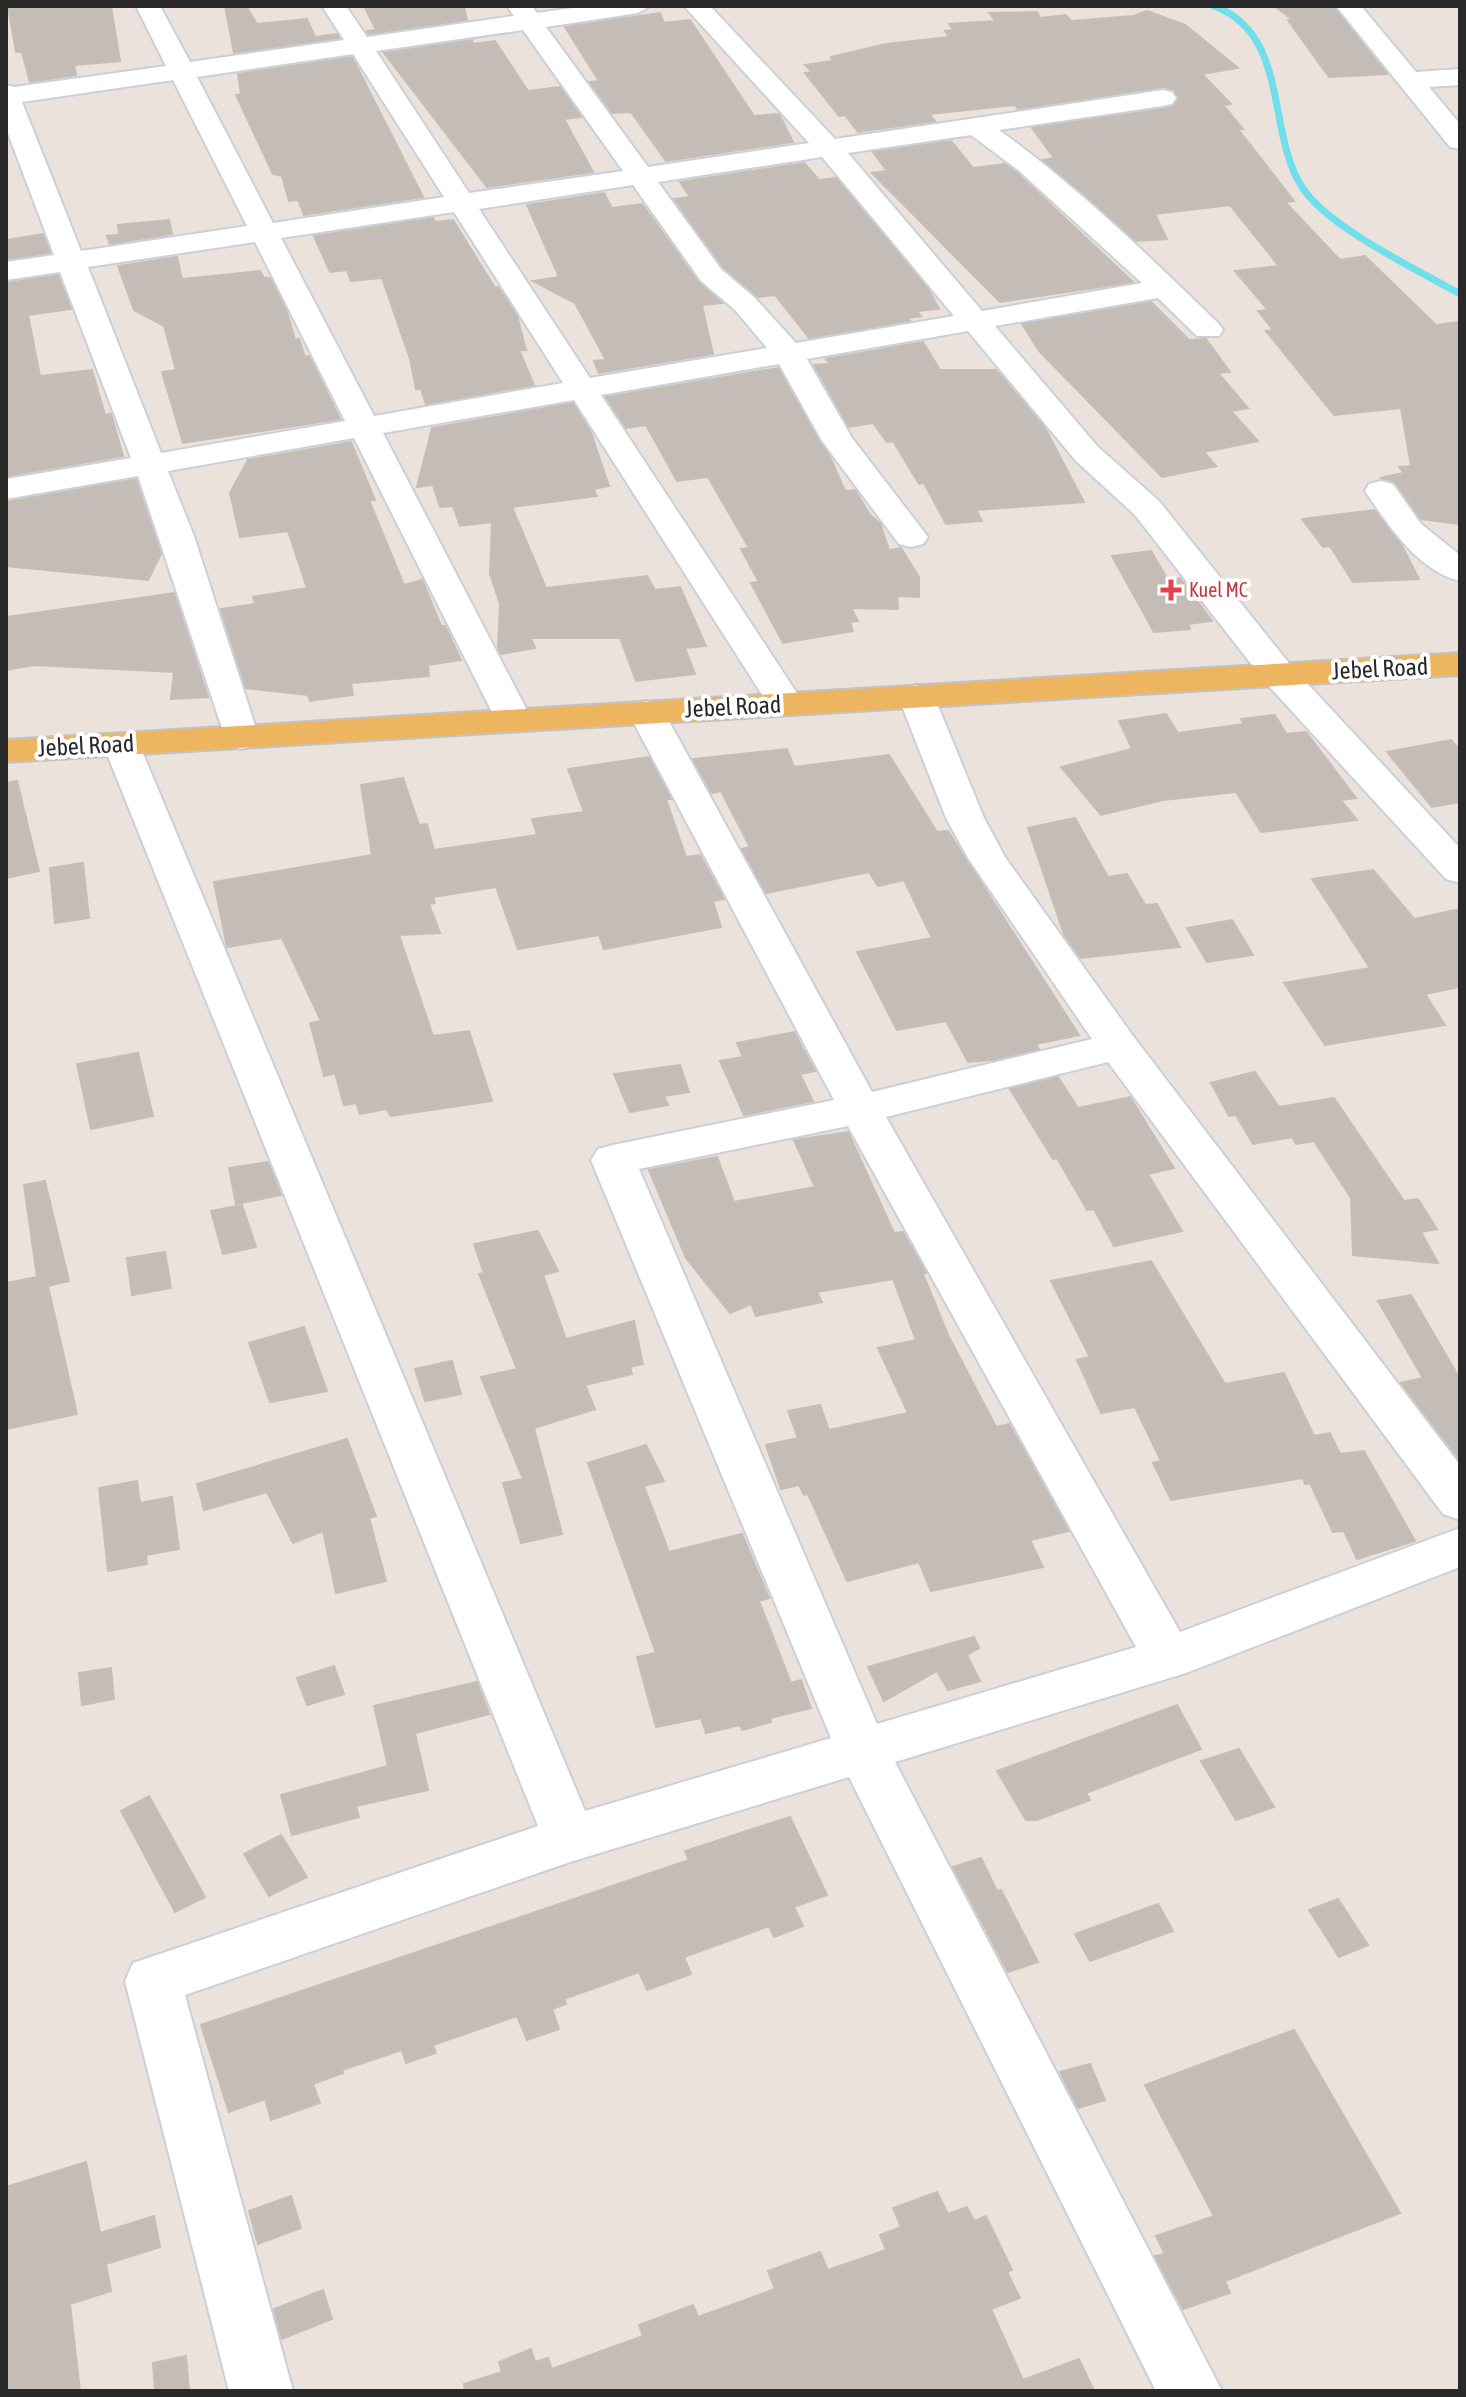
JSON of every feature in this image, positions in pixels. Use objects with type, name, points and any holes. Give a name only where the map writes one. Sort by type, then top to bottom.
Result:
[{"type":"main road","name":"Jebel Road","points":[[6,751],[1460,664]]},
{"type":"street","points":[[148,6],[514,720]]},
{"type":"street","points":[[334,6],[786,704]]},
{"type":"street","points":[[241,738],[177,536],[6,95],[359,45],[525,15],[638,6]]},
{"type":"street","points":[[696,6],[829,148],[1087,454],[1147,508],[1279,675],[1460,871]]},
{"type":"street","points":[[1348,6],[1460,141]]},
{"type":"street","points":[[525,15],[711,275],[745,304],[788,353],[838,441],[911,537]]},
{"type":"street","points":[[1407,80],[1460,77]]},
{"type":"street","points":[[6,271],[1163,98]]},
{"type":"street","points":[[976,126],[1028,164],[1208,330]]},
{"type":"street","points":[[6,489],[1165,288]]},
{"type":"street","points":[[1381,491],[1409,531],[1460,571]]},
{"type":"street","points":[[916,696],[965,818],[987,858],[1118,1046],[1460,1501]]},
{"type":"street","points":[[646,712],[860,1109],[1168,1658]]},
{"type":"street","points":[[121,744],[570,1839]]},
{"type":"street","points":[[1118,1046],[860,1109],[613,1160],[862,1750],[1190,2391]]},
{"type":"street","points":[[261,2391],[153,1981],[570,1839],[1168,1658],[1460,1547]]},
{"type":"building","points":[[8,6],[111,6],[120,61],[74,65],[76,75],[30,82],[22,52],[16,52]]},
{"type":"building","points":[[225,6],[246,6],[257,24],[307,19],[315,37],[337,34],[339,38],[234,53]]},
{"type":"building","points":[[364,6],[464,6],[467,20],[369,34],[367,31],[376,30]]},
{"type":"building","points":[[1274,6],[1333,6],[1387,74],[1329,77],[1288,20],[1292,19]]},
{"type":"building","points":[[1147,11],[1185,25],[1238,68],[1202,74],[1231,104],[1223,105],[1294,201],[1285,202],[1340,260],[1365,256],[1436,325],[1460,322],[1460,524],[1421,519],[1395,482],[1380,478],[1404,473],[1399,467],[1411,466],[1401,408],[1334,415],[1266,331],[1273,330],[1258,311],[1268,310],[1235,271],[1279,266],[1230,205],[1155,214],[1167,239],[1136,241],[1043,160],[1054,158],[1032,128],[1173,107],[1178,100],[1174,90],[1163,87],[1018,109],[1015,105],[929,114],[935,121],[858,132],[845,115],[839,116],[805,73],[812,72],[805,65],[833,61],[831,57],[886,44],[949,37],[945,31],[953,30],[949,24],[996,21],[989,13],[1037,12],[1040,18],[1066,15],[1071,21],[1133,16]]},
{"type":"building","points":[[660,13],[664,23],[690,20],[754,116],[779,114],[793,142],[666,161],[631,112],[612,113],[590,82],[599,81],[565,27]]},
{"type":"building","points":[[472,40],[473,44],[495,41],[528,91],[560,87],[581,117],[564,119],[593,172],[487,187],[384,53]]},
{"type":"building","points":[[352,57],[423,197],[304,215],[298,200],[289,201],[282,176],[273,174],[236,95],[241,94],[238,74]]},
{"type":"building","points":[[951,141],[973,168],[1005,164],[1016,172],[1133,282],[1000,302],[872,173],[887,171],[873,152]]},
{"type":"building","points":[[804,163],[819,180],[836,178],[929,290],[939,309],[917,311],[921,316],[908,318],[910,321],[809,338],[775,295],[758,297],[723,267],[674,199],[690,197],[680,182]]},
{"type":"building","points":[[604,193],[612,208],[642,204],[699,283],[722,303],[702,305],[713,354],[599,373],[594,361],[606,360],[575,303],[533,281],[559,277],[527,205]]},
{"type":"building","points":[[433,218],[435,222],[453,220],[495,288],[498,287],[517,316],[526,350],[519,350],[534,385],[426,404],[421,389],[416,389],[410,359],[382,278],[351,281],[347,270],[330,272],[314,236]]},
{"type":"building","points":[[169,220],[172,234],[110,244],[107,236],[119,235],[118,225]]},
{"type":"building","points":[[43,234],[50,253],[6,259],[6,240]]},
{"type":"building","points":[[177,257],[182,279],[260,271],[264,278],[270,278],[287,312],[295,340],[299,339],[305,357],[309,356],[340,419],[183,443],[162,372],[176,370],[164,326],[134,310],[118,266]]},
{"type":"building","points":[[58,275],[71,309],[28,315],[40,376],[92,370],[105,415],[111,414],[123,456],[6,476],[6,283]]},
{"type":"building","points":[[1151,302],[1189,340],[1206,339],[1230,372],[1218,373],[1248,408],[1231,411],[1258,441],[1204,452],[1216,466],[1162,477],[1039,351],[1022,324]]},
{"type":"building","points":[[923,342],[940,370],[996,370],[1045,428],[1084,502],[976,510],[982,521],[946,524],[924,483],[919,484],[893,441],[887,442],[873,423],[849,427],[814,365],[830,364],[826,359]]},
{"type":"building","points":[[778,368],[830,457],[845,491],[855,490],[870,515],[880,523],[889,550],[901,548],[919,577],[919,597],[897,596],[898,609],[851,608],[858,621],[850,622],[853,631],[783,643],[751,583],[759,582],[741,549],[749,548],[708,477],[677,481],[646,425],[626,428],[606,397]]},
{"type":"building","points":[[573,403],[591,433],[609,486],[593,489],[597,496],[512,507],[546,588],[647,576],[655,590],[680,587],[706,646],[685,648],[695,674],[636,681],[620,638],[531,638],[535,648],[501,654],[498,647],[500,604],[490,574],[492,522],[460,526],[453,506],[440,507],[433,485],[417,487],[432,428]]},
{"type":"building","points":[[351,442],[375,500],[369,500],[404,585],[422,580],[441,626],[445,626],[461,660],[428,665],[429,676],[351,683],[353,695],[310,701],[308,695],[246,688],[221,609],[255,604],[253,597],[307,588],[288,531],[240,537],[230,493],[248,460]]},
{"type":"building","points":[[136,480],[161,554],[148,580],[6,566],[6,502]]},
{"type":"building","points":[[1374,510],[1401,544],[1419,579],[1353,582],[1330,546],[1323,547],[1302,519]]},
{"type":"building","points":[[1151,551],[1168,580],[1180,578],[1212,621],[1188,624],[1190,629],[1154,632],[1112,556]]},
{"type":"building","points":[[174,593],[208,697],[171,699],[174,672],[34,665],[6,670],[6,617]]},
{"type":"building","points":[[1166,714],[1178,733],[1244,724],[1241,719],[1275,715],[1286,734],[1306,732],[1356,798],[1341,800],[1357,820],[1261,832],[1236,792],[1163,800],[1101,815],[1061,767],[1132,749],[1119,721]]},
{"type":"building","points":[[1451,740],[1460,750],[1460,802],[1432,807],[1387,752]]},
{"type":"building","points":[[787,749],[794,767],[889,755],[937,832],[948,831],[1079,1035],[1036,1044],[1039,1049],[968,1062],[946,1021],[897,1030],[857,952],[932,938],[904,880],[878,886],[869,872],[766,893],[742,849],[750,847],[721,791],[712,793],[693,759]]},
{"type":"building","points":[[649,757],[671,799],[666,799],[686,857],[700,855],[724,899],[713,901],[721,927],[604,949],[599,935],[518,949],[496,887],[433,897],[435,903],[429,904],[440,933],[399,935],[433,1036],[469,1031],[492,1101],[391,1116],[386,1109],[360,1114],[356,1103],[344,1105],[335,1073],[324,1076],[310,1023],[321,1021],[282,938],[227,947],[214,882],[372,855],[361,785],[403,778],[419,825],[427,824],[434,850],[537,835],[532,819],[584,812],[568,769]]},
{"type":"building","points":[[17,781],[39,871],[6,878],[6,783]]},
{"type":"building","points":[[1075,818],[1108,877],[1127,874],[1145,905],[1157,904],[1180,947],[1081,958],[1064,934],[1028,828]]},
{"type":"building","points":[[83,863],[89,918],[55,923],[50,868]]},
{"type":"building","points":[[1373,870],[1414,919],[1460,909],[1460,987],[1425,994],[1445,1025],[1325,1045],[1284,983],[1370,968],[1312,879]]},
{"type":"building","points":[[1232,920],[1253,955],[1207,962],[1187,928]]},
{"type":"building","points":[[794,1032],[815,1071],[800,1074],[813,1101],[744,1115],[720,1061],[743,1057],[737,1043]]},
{"type":"building","points":[[138,1053],[153,1116],[91,1129],[77,1064]]},
{"type":"building","points":[[680,1065],[689,1092],[664,1096],[668,1105],[630,1112],[614,1074]]},
{"type":"building","points":[[1255,1072],[1279,1107],[1334,1098],[1404,1201],[1418,1199],[1437,1229],[1421,1232],[1438,1263],[1353,1255],[1351,1198],[1314,1141],[1296,1144],[1292,1137],[1253,1144],[1236,1115],[1229,1116],[1211,1083]]},
{"type":"building","points":[[1058,1077],[1078,1108],[1130,1097],[1174,1168],[1148,1174],[1182,1231],[1114,1246],[1094,1209],[1087,1210],[1057,1158],[1053,1159],[1010,1089]]},
{"type":"building","points":[[848,1132],[894,1233],[903,1232],[926,1273],[923,1274],[948,1335],[996,1427],[1009,1424],[1069,1531],[1030,1540],[1043,1567],[931,1591],[919,1562],[847,1581],[808,1494],[804,1495],[799,1485],[781,1489],[766,1445],[798,1438],[788,1411],[820,1405],[829,1430],[908,1413],[878,1348],[916,1340],[893,1279],[817,1292],[822,1302],[756,1316],[751,1304],[730,1313],[686,1258],[649,1170],[717,1157],[734,1202],[815,1187],[794,1140]]},
{"type":"building","points":[[268,1162],[281,1195],[236,1204],[229,1168]]},
{"type":"building","points":[[45,1181],[69,1281],[48,1286],[77,1414],[6,1429],[6,1283],[37,1277],[24,1185]]},
{"type":"building","points":[[242,1205],[256,1247],[223,1254],[211,1211]]},
{"type":"building","points":[[538,1231],[558,1271],[543,1275],[566,1339],[634,1321],[643,1364],[630,1367],[632,1374],[585,1385],[595,1409],[534,1428],[562,1534],[521,1543],[503,1483],[523,1479],[481,1377],[517,1369],[479,1274],[484,1273],[474,1244]]},
{"type":"building","points":[[165,1252],[171,1288],[132,1295],[127,1258]]},
{"type":"building","points":[[1151,1261],[1225,1384],[1284,1373],[1314,1436],[1330,1433],[1340,1454],[1364,1451],[1415,1541],[1357,1559],[1344,1531],[1333,1532],[1310,1483],[1305,1484],[1303,1478],[1171,1500],[1153,1463],[1161,1461],[1135,1407],[1101,1413],[1077,1360],[1090,1357],[1051,1281]]},
{"type":"building","points":[[1411,1295],[1460,1379],[1460,1460],[1401,1383],[1423,1378],[1378,1301]]},
{"type":"building","points":[[304,1327],[327,1391],[270,1402],[249,1343]]},
{"type":"building","points":[[452,1361],[461,1394],[425,1401],[415,1369]]},
{"type":"building","points":[[347,1439],[376,1516],[369,1518],[386,1581],[336,1593],[323,1531],[293,1543],[267,1492],[204,1510],[197,1484]]},
{"type":"building","points":[[646,1445],[664,1481],[644,1486],[669,1552],[742,1534],[769,1598],[759,1601],[791,1683],[801,1680],[811,1708],[770,1718],[771,1722],[742,1730],[740,1725],[706,1733],[701,1718],[656,1727],[637,1657],[656,1653],[588,1463]]},
{"type":"building","points":[[137,1481],[140,1503],[172,1497],[179,1549],[146,1555],[147,1564],[108,1571],[99,1488]]},
{"type":"building","points":[[974,1637],[979,1648],[967,1655],[980,1681],[948,1690],[937,1671],[884,1701],[868,1667]]},
{"type":"building","points":[[334,1666],[344,1694],[307,1705],[297,1678]]},
{"type":"building","points":[[111,1668],[114,1699],[82,1705],[79,1673]]},
{"type":"building","points":[[477,1682],[489,1714],[415,1733],[428,1790],[356,1806],[359,1817],[292,1835],[281,1795],[388,1766],[374,1706]]},
{"type":"building","points":[[1177,1705],[1201,1749],[1086,1793],[1090,1800],[1037,1820],[1026,1820],[997,1771]]},
{"type":"building","points":[[1239,1749],[1274,1807],[1236,1820],[1201,1761]]},
{"type":"building","points":[[149,1796],[205,1897],[175,1912],[121,1811]]},
{"type":"building","points":[[790,1817],[827,1895],[794,1907],[803,1926],[774,1937],[769,1926],[684,1957],[691,1974],[647,1990],[639,1972],[564,1999],[566,2004],[552,2009],[559,2029],[527,2040],[517,2016],[433,2045],[436,2053],[406,2063],[402,2050],[342,2070],[343,2073],[313,2084],[320,2103],[271,2120],[265,2099],[229,2112],[201,2025],[689,1860],[685,1851]]},
{"type":"building","points":[[281,1835],[307,1877],[269,1896],[244,1854]]},
{"type":"building","points":[[981,1858],[1038,1962],[1008,1972],[953,1867]]},
{"type":"building","points":[[1338,1899],[1368,1945],[1339,1957],[1309,1910]]},
{"type":"building","points":[[1158,1904],[1173,1931],[1090,1961],[1075,1934]]},
{"type":"building","points":[[1294,2030],[1400,2213],[1225,2281],[1230,2293],[1183,2309],[1155,2256],[1165,2254],[1156,2236],[1214,2216],[1145,2085]]},
{"type":"building","points":[[1090,2064],[1105,2100],[1078,2108],[1060,2072]]},
{"type":"building","points":[[86,2162],[100,2233],[154,2216],[160,2247],[106,2264],[111,2291],[70,2304],[80,2391],[6,2391],[6,2187]]},
{"type":"building","points":[[937,2192],[948,2214],[967,2207],[974,2221],[986,2216],[1012,2270],[1007,2272],[1020,2298],[991,2309],[1023,2380],[1079,2359],[1094,2391],[465,2391],[464,2384],[502,2372],[499,2362],[531,2349],[535,2362],[548,2358],[552,2369],[643,2336],[639,2325],[693,2305],[698,2317],[775,2289],[768,2271],[820,2252],[828,2270],[886,2250],[880,2235],[901,2227],[893,2208]]},
{"type":"building","points":[[291,2196],[301,2228],[258,2244],[249,2211]]},
{"type":"building","points":[[323,2290],[332,2319],[282,2339],[274,2309]]},
{"type":"building","points":[[186,2356],[189,2391],[155,2391],[153,2363]]},
{"type":"waterway","points":[[1214,6],[1238,20],[1255,38],[1266,61],[1291,165],[1314,202],[1352,232],[1460,294]]},
{"type":"place","name":"Kuel MC","points":[[1171,590]]}]
